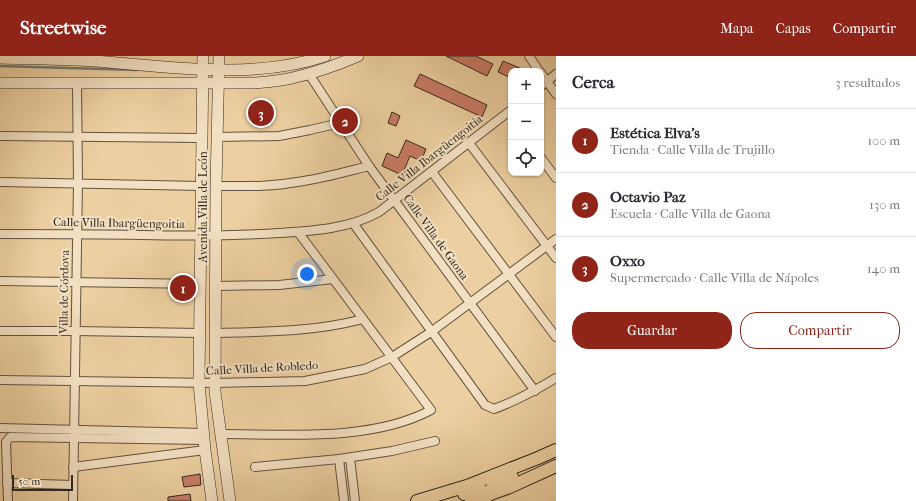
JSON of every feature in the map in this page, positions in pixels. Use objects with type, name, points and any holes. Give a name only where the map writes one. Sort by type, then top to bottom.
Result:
[{"type":"main road","points":[[421,501],[466,486],[556,450]]},
{"type":"main road","points":[[491,499],[491,489],[494,485],[528,470],[538,458]]},
{"type":"main road","points":[[471,501],[491,499],[510,487],[556,466]]},
{"type":"main road","points":[[440,501],[477,491],[484,491],[491,499]]},
{"type":"street","name":"Avenida Villa de León","points":[[203,56],[199,383],[204,441],[212,501]]},
{"type":"street","name":"Avenida Villa de León","points":[[219,56],[216,186],[215,383],[220,434],[230,501]]},
{"type":"street","points":[[0,58],[80,58],[203,70],[259,69],[307,62],[325,56]]},
{"type":"street","points":[[0,83],[255,83],[291,79],[322,71],[358,56]]},
{"type":"street","points":[[529,56],[537,68]]},
{"type":"street","name":"Calle Villa de Gaona","points":[[309,74],[369,166],[535,391]]},
{"type":"street","points":[[556,74],[544,83],[556,94]]},
{"type":"street","name":"Villa de Córdova","points":[[73,501],[78,183],[77,83]]},
{"type":"street","name":"Calle Villa Ibargüengoitia","points":[[0,234],[216,236],[298,232],[353,223],[371,217],[508,115]]},
{"type":"street","points":[[217,137],[279,136],[340,123]]},
{"type":"street","points":[[0,136],[201,138]]},
{"type":"street","points":[[469,143],[556,258]]},
{"type":"street","points":[[544,162],[556,178]]},
{"type":"street","points":[[216,186],[252,186],[295,183],[369,166]]},
{"type":"street","points":[[432,172],[556,337]]},
{"type":"street","points":[[0,182],[201,186]]},
{"type":"street","points":[[353,223],[485,405],[494,409],[508,404],[555,381]]},
{"type":"street","points":[[220,434],[334,434],[366,430],[398,423],[420,416],[431,410],[298,232]]},
{"type":"street","name":"Calle Villa de Robledo","points":[[0,380],[215,383],[305,380],[365,369],[392,357],[431,332],[556,239]]},
{"type":"street","points":[[216,286],[280,285],[333,279]]},
{"type":"street","points":[[0,282],[201,284]]},
{"type":"street","points":[[215,333],[280,332],[338,326],[363,319]]},
{"type":"street","points":[[0,331],[200,333]]},
{"type":"street","points":[[0,428],[204,441]]},
{"type":"street","points":[[8,501],[6,442],[8,439],[10,437],[74,433]]},
{"type":"street","points":[[73,467],[204,441]]},
{"type":"street","points":[[255,467],[350,458],[392,451],[435,441]]},
{"type":"street","points":[[350,458],[355,501]]},
{"type":"street","points":[[339,459],[344,501]]},
{"type":"street","points":[[7,483],[73,485]]},
{"type":"building","points":[[446,56],[476,56],[493,64],[487,76]]},
{"type":"building","points":[[503,61],[520,68],[508,68],[508,77],[498,72]]},
{"type":"building","points":[[420,74],[487,105],[482,117],[414,86]]},
{"type":"building","points":[[392,112],[400,116],[396,126],[388,123]]},
{"type":"building","points":[[406,140],[426,149],[421,161],[410,156],[402,175],[382,166],[387,153],[398,158]]},
{"type":"building","points":[[200,474],[201,485],[184,487],[182,477]]},
{"type":"building","points":[[190,494],[191,501],[168,501],[168,497]]},
{"type":"waterway","points":[[0,66],[137,70]]},
{"type":"place","name":"Oxxo","points":[[261,113]]},
{"type":"place","name":"Octavio Paz","points":[[345,121]]},
{"type":"place","name":"Estética Elva’s","points":[[183,288]]}]
